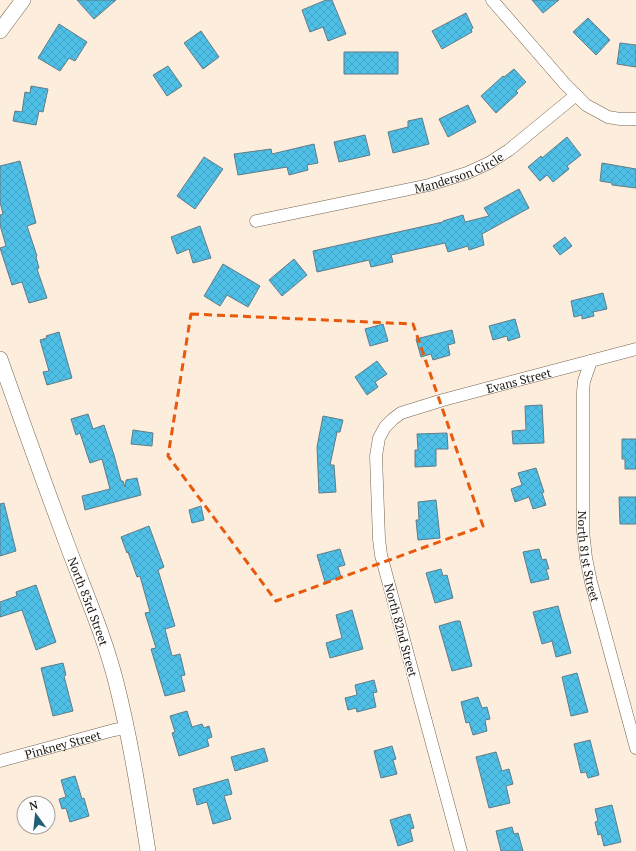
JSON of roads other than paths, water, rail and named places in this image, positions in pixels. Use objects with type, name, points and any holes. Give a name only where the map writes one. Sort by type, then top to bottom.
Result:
[{"type":"street","points":[[0,32],[23,0]]},
{"type":"street","points":[[492,0],[576,95],[591,109],[608,117],[636,120]]},
{"type":"street","name":"Manderson Circle","points":[[256,220],[429,185],[467,173],[489,163],[509,150],[576,95]]},
{"type":"street","name":"Evans Street","points":[[402,413],[443,400],[636,349]]},
{"type":"street","name":"North 83rd Street","points":[[0,359],[38,467],[103,640],[116,682],[142,811],[148,851]]},
{"type":"street","name":"North 81st Street","points":[[591,361],[584,381],[583,392],[584,531],[586,558],[591,582],[636,748]]},
{"type":"street","name":"North 82nd Street","points":[[402,413],[385,427],[377,444],[376,456],[379,539],[381,554],[461,851]]},
{"type":"street","name":"Pinkney Street","points":[[0,761],[126,728]]}]
